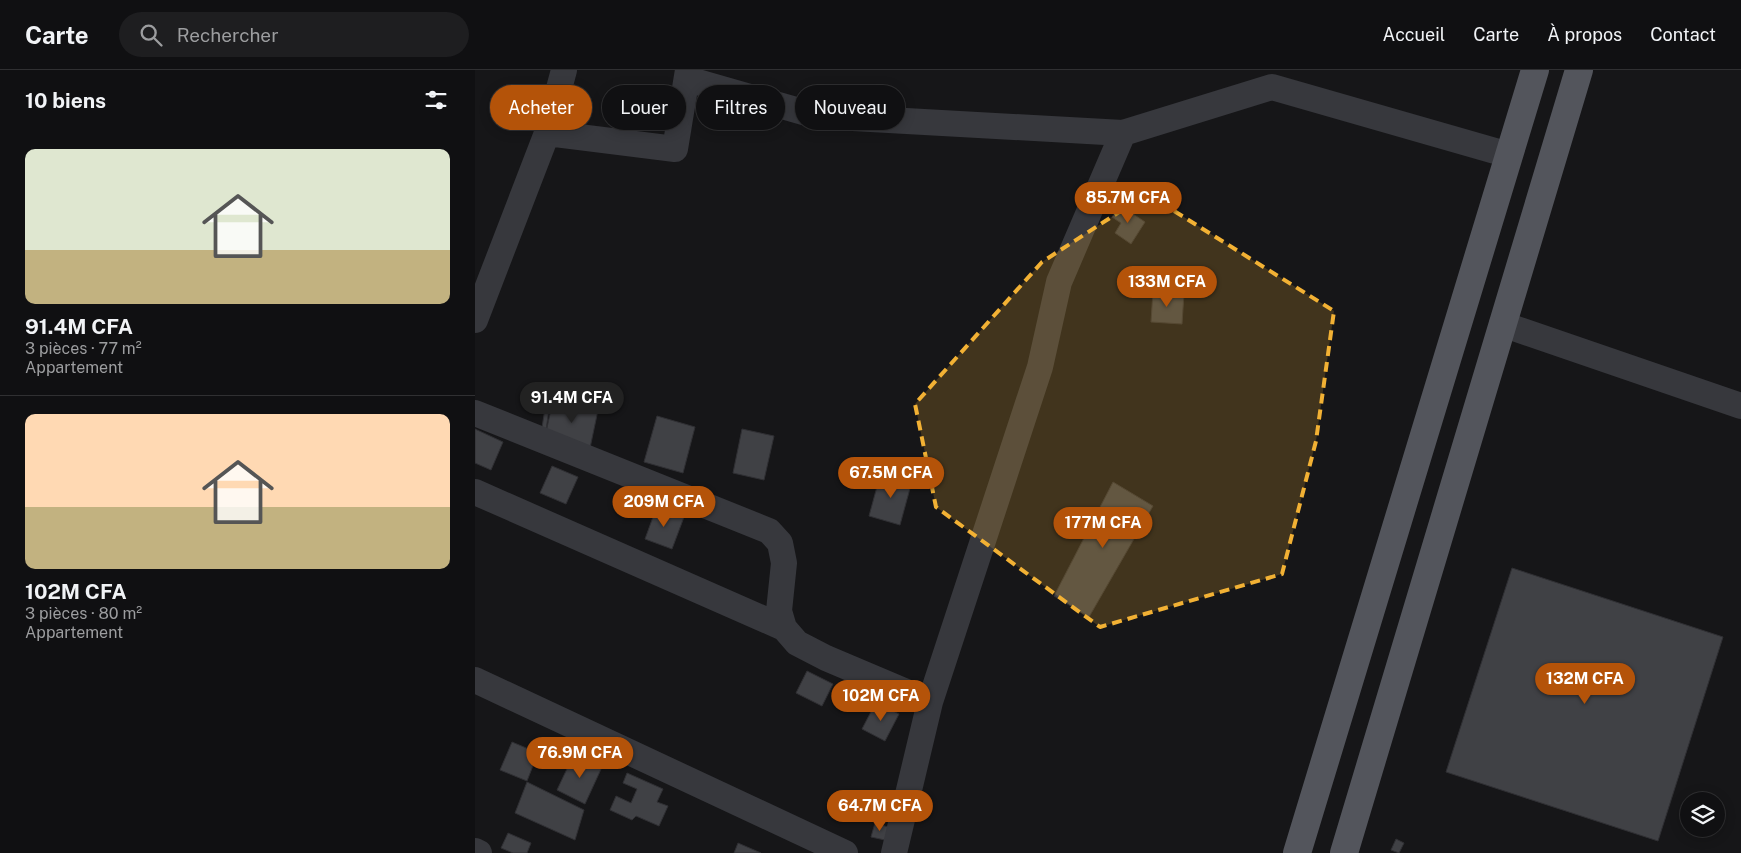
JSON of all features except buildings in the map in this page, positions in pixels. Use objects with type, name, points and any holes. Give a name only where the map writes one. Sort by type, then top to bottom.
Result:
[{"type":"main road","points":[[1297,853],[1535,70]]},
{"type":"main road","points":[[1344,853],[1579,70]]},
{"type":"street","points":[[475,318],[547,133],[564,70]]},
{"type":"street","points":[[547,133],[675,149],[687,75],[817,116],[1123,133],[1274,79],[1509,156]]},
{"type":"street","points":[[894,853],[930,702],[1039,367],[1059,282],[1123,133]]},
{"type":"street","points":[[1502,324],[1741,406]]},
{"type":"street","points":[[475,413],[769,531],[780,544],[784,563],[779,611],[785,628],[797,643],[930,702]]},
{"type":"street","points":[[475,492],[785,628]]},
{"type":"street","points":[[475,680],[845,853]]},
{"type":"street","points":[[475,851],[479,853]]},
{"type":"highlighted area","points":[[1147,194],[1334,311],[1316,441],[1282,574],[1100,627],[936,507],[915,404],[1042,262]]}]
